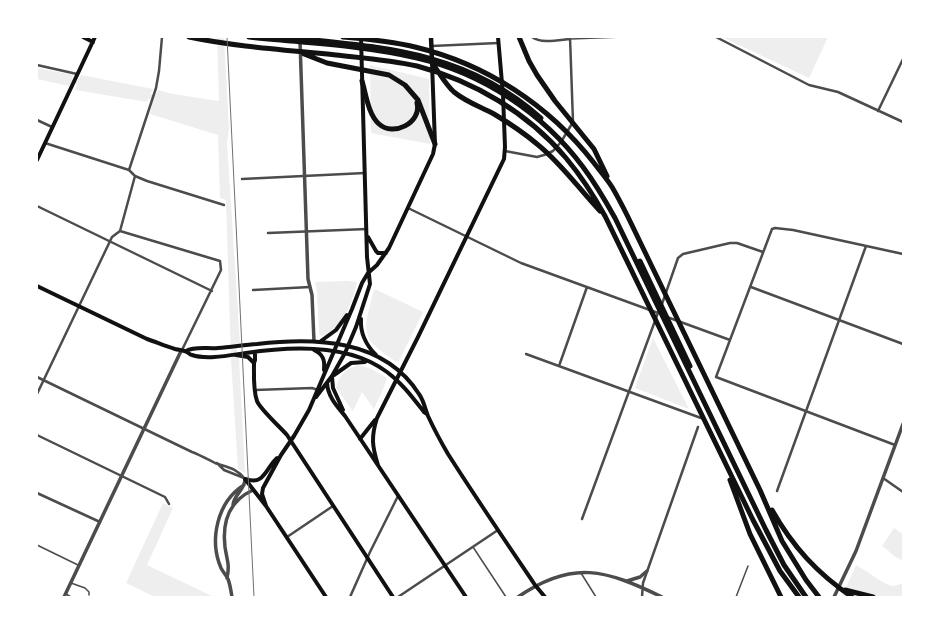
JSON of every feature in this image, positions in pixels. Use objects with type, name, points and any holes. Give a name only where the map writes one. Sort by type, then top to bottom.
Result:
[{"type":"highway","points":[[189,37],[232,45],[380,60],[416,66],[459,80],[488,94],[524,119],[544,136],[561,152],[580,176],[605,216],[768,548],[780,571],[799,597]]},
{"type":"highway","points":[[249,37],[379,51],[430,61],[457,71],[489,86],[530,113],[567,147],[584,167],[602,194],[615,218],[780,551],[796,578],[810,597]]},
{"type":"highway","points":[[285,37],[387,48],[435,59],[466,70],[508,93],[536,113],[571,147],[588,167],[622,225],[775,549],[806,597]]},
{"type":"highway","points":[[343,37],[415,47],[458,61],[500,80],[525,96],[557,123],[589,156],[612,186]]},
{"type":"highway","points":[[519,37],[529,61],[537,75],[555,101],[594,149],[638,236],[760,490],[782,541],[806,580],[819,597]]},
{"type":"highway","points":[[297,51],[327,63],[380,72],[395,78],[405,85],[418,100],[435,144]]},
{"type":"highway","points":[[432,62],[446,83],[455,92],[518,129],[537,144],[558,164],[605,216]]},
{"type":"highway","points":[[362,80],[371,113],[375,120],[382,126],[390,129],[407,125],[416,115],[418,106],[411,91]]},
{"type":"highway","points":[[722,457],[750,534],[781,597]]},
{"type":"highway","points":[[760,490],[789,538],[803,555],[818,570],[852,597]]},
{"type":"highway","points":[[838,587],[873,597]]},
{"type":"main road","points":[[37,160],[94,39],[83,37]]},
{"type":"main road","points":[[319,391],[327,384],[345,353],[361,313],[369,286],[361,37]]},
{"type":"main road","points":[[266,506],[262,491],[281,455],[291,441],[319,391],[324,373],[338,343],[362,283],[368,273],[386,253],[433,154],[435,144],[431,37]]},
{"type":"main road","points":[[378,465],[372,444],[377,418],[501,165],[505,150],[503,95],[498,37]]},
{"type":"main road","points":[[367,235],[378,253],[386,253]]},
{"type":"main road","points":[[37,286],[146,338],[192,355],[236,355],[309,348],[334,350],[345,353],[383,369],[396,379],[427,414]]},
{"type":"main road","points":[[321,341],[336,330],[352,308]]},
{"type":"main road","points":[[361,313],[361,324],[367,345],[378,357],[399,372],[419,394],[427,414],[446,451],[535,585],[545,597]]},
{"type":"main road","points":[[183,351],[191,348],[217,348],[253,344],[321,341],[338,343],[378,357]]},
{"type":"main road","points":[[309,348],[318,352],[323,358],[324,373]]},
{"type":"main road","points":[[255,352],[255,390],[259,405],[278,424],[291,441],[393,597]]},
{"type":"main road","points":[[236,355],[248,357],[254,363]]},
{"type":"main road","points":[[332,376],[351,363],[367,362]]},
{"type":"main road","points":[[332,376],[333,388],[345,416]]},
{"type":"main road","points":[[327,384],[330,395],[399,495],[466,597]]},
{"type":"main road","points":[[360,439],[377,418]]},
{"type":"main road","points":[[245,478],[254,481],[259,480],[281,455]]},
{"type":"main road","points":[[245,478],[266,506],[326,597]]},
{"type":"street","points":[[129,170],[156,88],[162,37]]},
{"type":"street","points":[[300,37],[304,119],[304,176],[308,279],[313,300],[314,341]]},
{"type":"street","points":[[505,150],[537,157],[544,155],[553,151],[561,142],[573,122],[570,38],[536,40],[532,37]]},
{"type":"street","points":[[716,37],[809,86],[838,92],[903,122]]},
{"type":"street","points":[[432,46],[499,43]]},
{"type":"street","points":[[878,111],[903,60]]},
{"type":"street","points":[[37,65],[78,74]]},
{"type":"street","points":[[37,120],[53,127]]},
{"type":"street","points":[[45,143],[129,170],[135,176],[147,181],[224,205]]},
{"type":"street","points":[[242,179],[366,172]]},
{"type":"street","points":[[37,394],[110,241],[115,234],[120,231],[135,176]]},
{"type":"street","points":[[37,206],[212,290]]},
{"type":"street","points":[[408,208],[520,263],[730,340]]},
{"type":"street","points":[[268,233],[367,229]]},
{"type":"street","points":[[895,445],[716,377],[772,229],[793,230],[903,254]]},
{"type":"street","points":[[65,596],[221,270],[221,264],[218,259],[120,231]]},
{"type":"street","points":[[582,519],[678,258],[683,254],[730,243],[737,243],[763,252]]},
{"type":"street","points":[[777,491],[866,246]]},
{"type":"street","points":[[253,290],[310,287]]},
{"type":"street","points":[[559,366],[587,287]]},
{"type":"street","points":[[751,287],[903,344]]},
{"type":"street","points":[[526,354],[701,418]]},
{"type":"street","points":[[37,377],[216,463],[224,470],[245,478],[244,485],[234,500],[228,515],[225,532],[226,551],[230,567],[228,578],[232,597]]},
{"type":"street","points":[[255,390],[312,388],[319,391]]},
{"type":"street","points":[[834,597],[856,551],[903,424]]},
{"type":"street","points":[[642,597],[642,588],[647,571],[698,428]]},
{"type":"street","points":[[37,435],[165,496],[169,504]]},
{"type":"street","points":[[883,478],[903,492]]},
{"type":"street","points":[[228,578],[221,569],[217,553],[217,525],[222,510],[226,504],[237,490],[244,485]]},
{"type":"street","points":[[233,505],[253,490]]},
{"type":"street","points":[[37,493],[100,522]]},
{"type":"street","points":[[350,597],[367,558],[399,495]]},
{"type":"street","points":[[286,537],[333,506]]},
{"type":"street","points":[[398,597],[498,530]]},
{"type":"street","points":[[627,581],[640,578],[647,571]]},
{"type":"street","points":[[518,597],[535,585],[562,575],[580,573],[601,574],[627,581],[662,597]]},
{"type":"lane","points":[[570,38],[623,37]]},
{"type":"lane","points":[[37,545],[80,566]]},
{"type":"lane","points":[[473,547],[506,597]]},
{"type":"lane","points":[[736,597],[748,566]]},
{"type":"lane","points":[[580,573],[596,597]]},
{"type":"lane","points":[[71,583],[85,588],[89,592],[89,595]]},
{"type":"lane","points":[[65,596],[71,597]]},
{"type":"shaded area","points":[[217,37],[224,37],[229,129],[227,143],[240,344],[237,344],[237,358],[239,358],[245,473],[238,469],[231,360],[226,200],[220,198],[218,135],[150,114],[153,100],[148,99],[147,102],[75,90],[77,84],[71,83],[69,86],[37,79],[37,68],[73,75],[72,80],[78,81],[81,75],[153,89],[150,94],[154,95],[158,90],[173,94],[218,101]]},
{"type":"shaded area","points":[[828,37],[809,78],[724,38]]},
{"type":"shaded area","points":[[370,65],[429,79],[430,144],[371,133]]},
{"type":"shaded area","points":[[315,282],[357,282],[353,298],[346,313],[337,326],[324,336],[320,335]]},
{"type":"shaded area","points":[[375,289],[423,312],[399,361],[395,361],[375,346],[367,335],[367,319]]},
{"type":"shaded area","points":[[653,338],[689,409],[635,388]]},
{"type":"shaded area","points":[[358,365],[372,369],[387,378],[374,409],[362,392],[353,411],[336,388],[341,376],[350,368]]},
{"type":"shaded area","points":[[163,503],[173,508],[147,565],[214,597],[155,597],[126,583]]},
{"type":"shaded area","points":[[894,528],[903,534],[903,560],[897,558],[882,546]]},
{"type":"shaded area","points":[[856,565],[890,586],[903,583],[903,597],[842,597]]},
{"type":"tram line","points":[[227,37],[254,597]]}]
